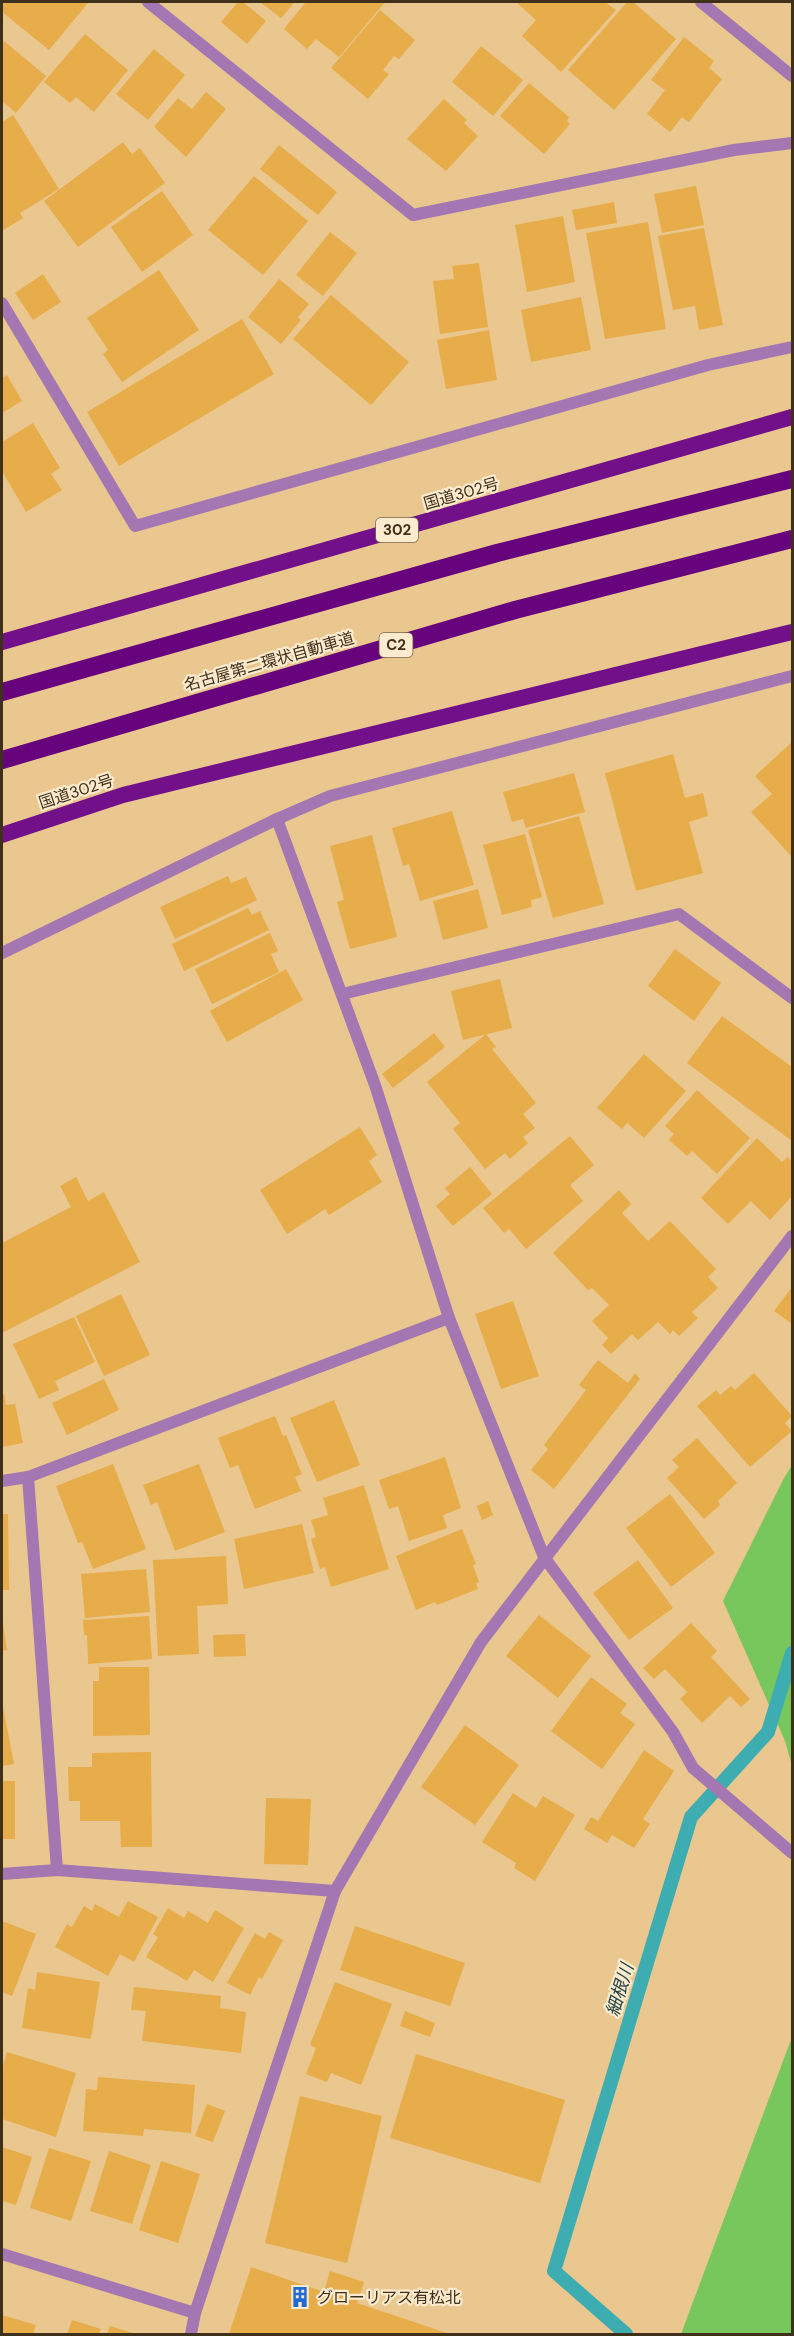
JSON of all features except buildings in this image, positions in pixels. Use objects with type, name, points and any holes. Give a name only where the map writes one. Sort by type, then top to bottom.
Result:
[{"type":"highway","name":"国道302号","points":[[2,642],[792,417]]},
{"type":"highway","points":[[2,692],[497,553],[792,479]]},
{"type":"highway","name":"名古屋第二環状自動車道","points":[[2,760],[515,610],[792,539]]},
{"type":"highway","name":"国道302号","points":[[2,835],[123,795],[792,632]]},
{"type":"street","points":[[148,2],[413,215],[734,150],[792,143]]},
{"type":"street","points":[[701,2],[792,76]]},
{"type":"street","points":[[2,303],[135,526],[708,365],[792,347]]},
{"type":"street","points":[[2,953],[330,796],[792,676]]},
{"type":"street","points":[[278,819],[375,1085],[449,1318],[544,1557],[673,1732],[693,1768],[792,1853]]},
{"type":"street","points":[[342,994],[679,914],[792,998]]},
{"type":"street","points":[[191,2334],[195,2313],[335,1891],[481,1642],[792,1236]]},
{"type":"street","points":[[2,1481],[28,1477],[449,1318]]},
{"type":"street","points":[[28,1477],[57,1870]]},
{"type":"street","points":[[2,1874],[57,1870],[335,1891]]},
{"type":"street","points":[[2,2254],[195,2313]]},
{"type":"green space","points":[[792,1465],[792,1766],[785,1741],[723,1601]]},
{"type":"green space","points":[[792,2037],[792,2334],[681,2334]]},
{"type":"waterway","name":"細根川","points":[[626,2334],[554,2271],[691,1817],[768,1732],[792,1653]]},
{"type":"place","name":"グローリアス有松北","points":[[300,2297]]}]
